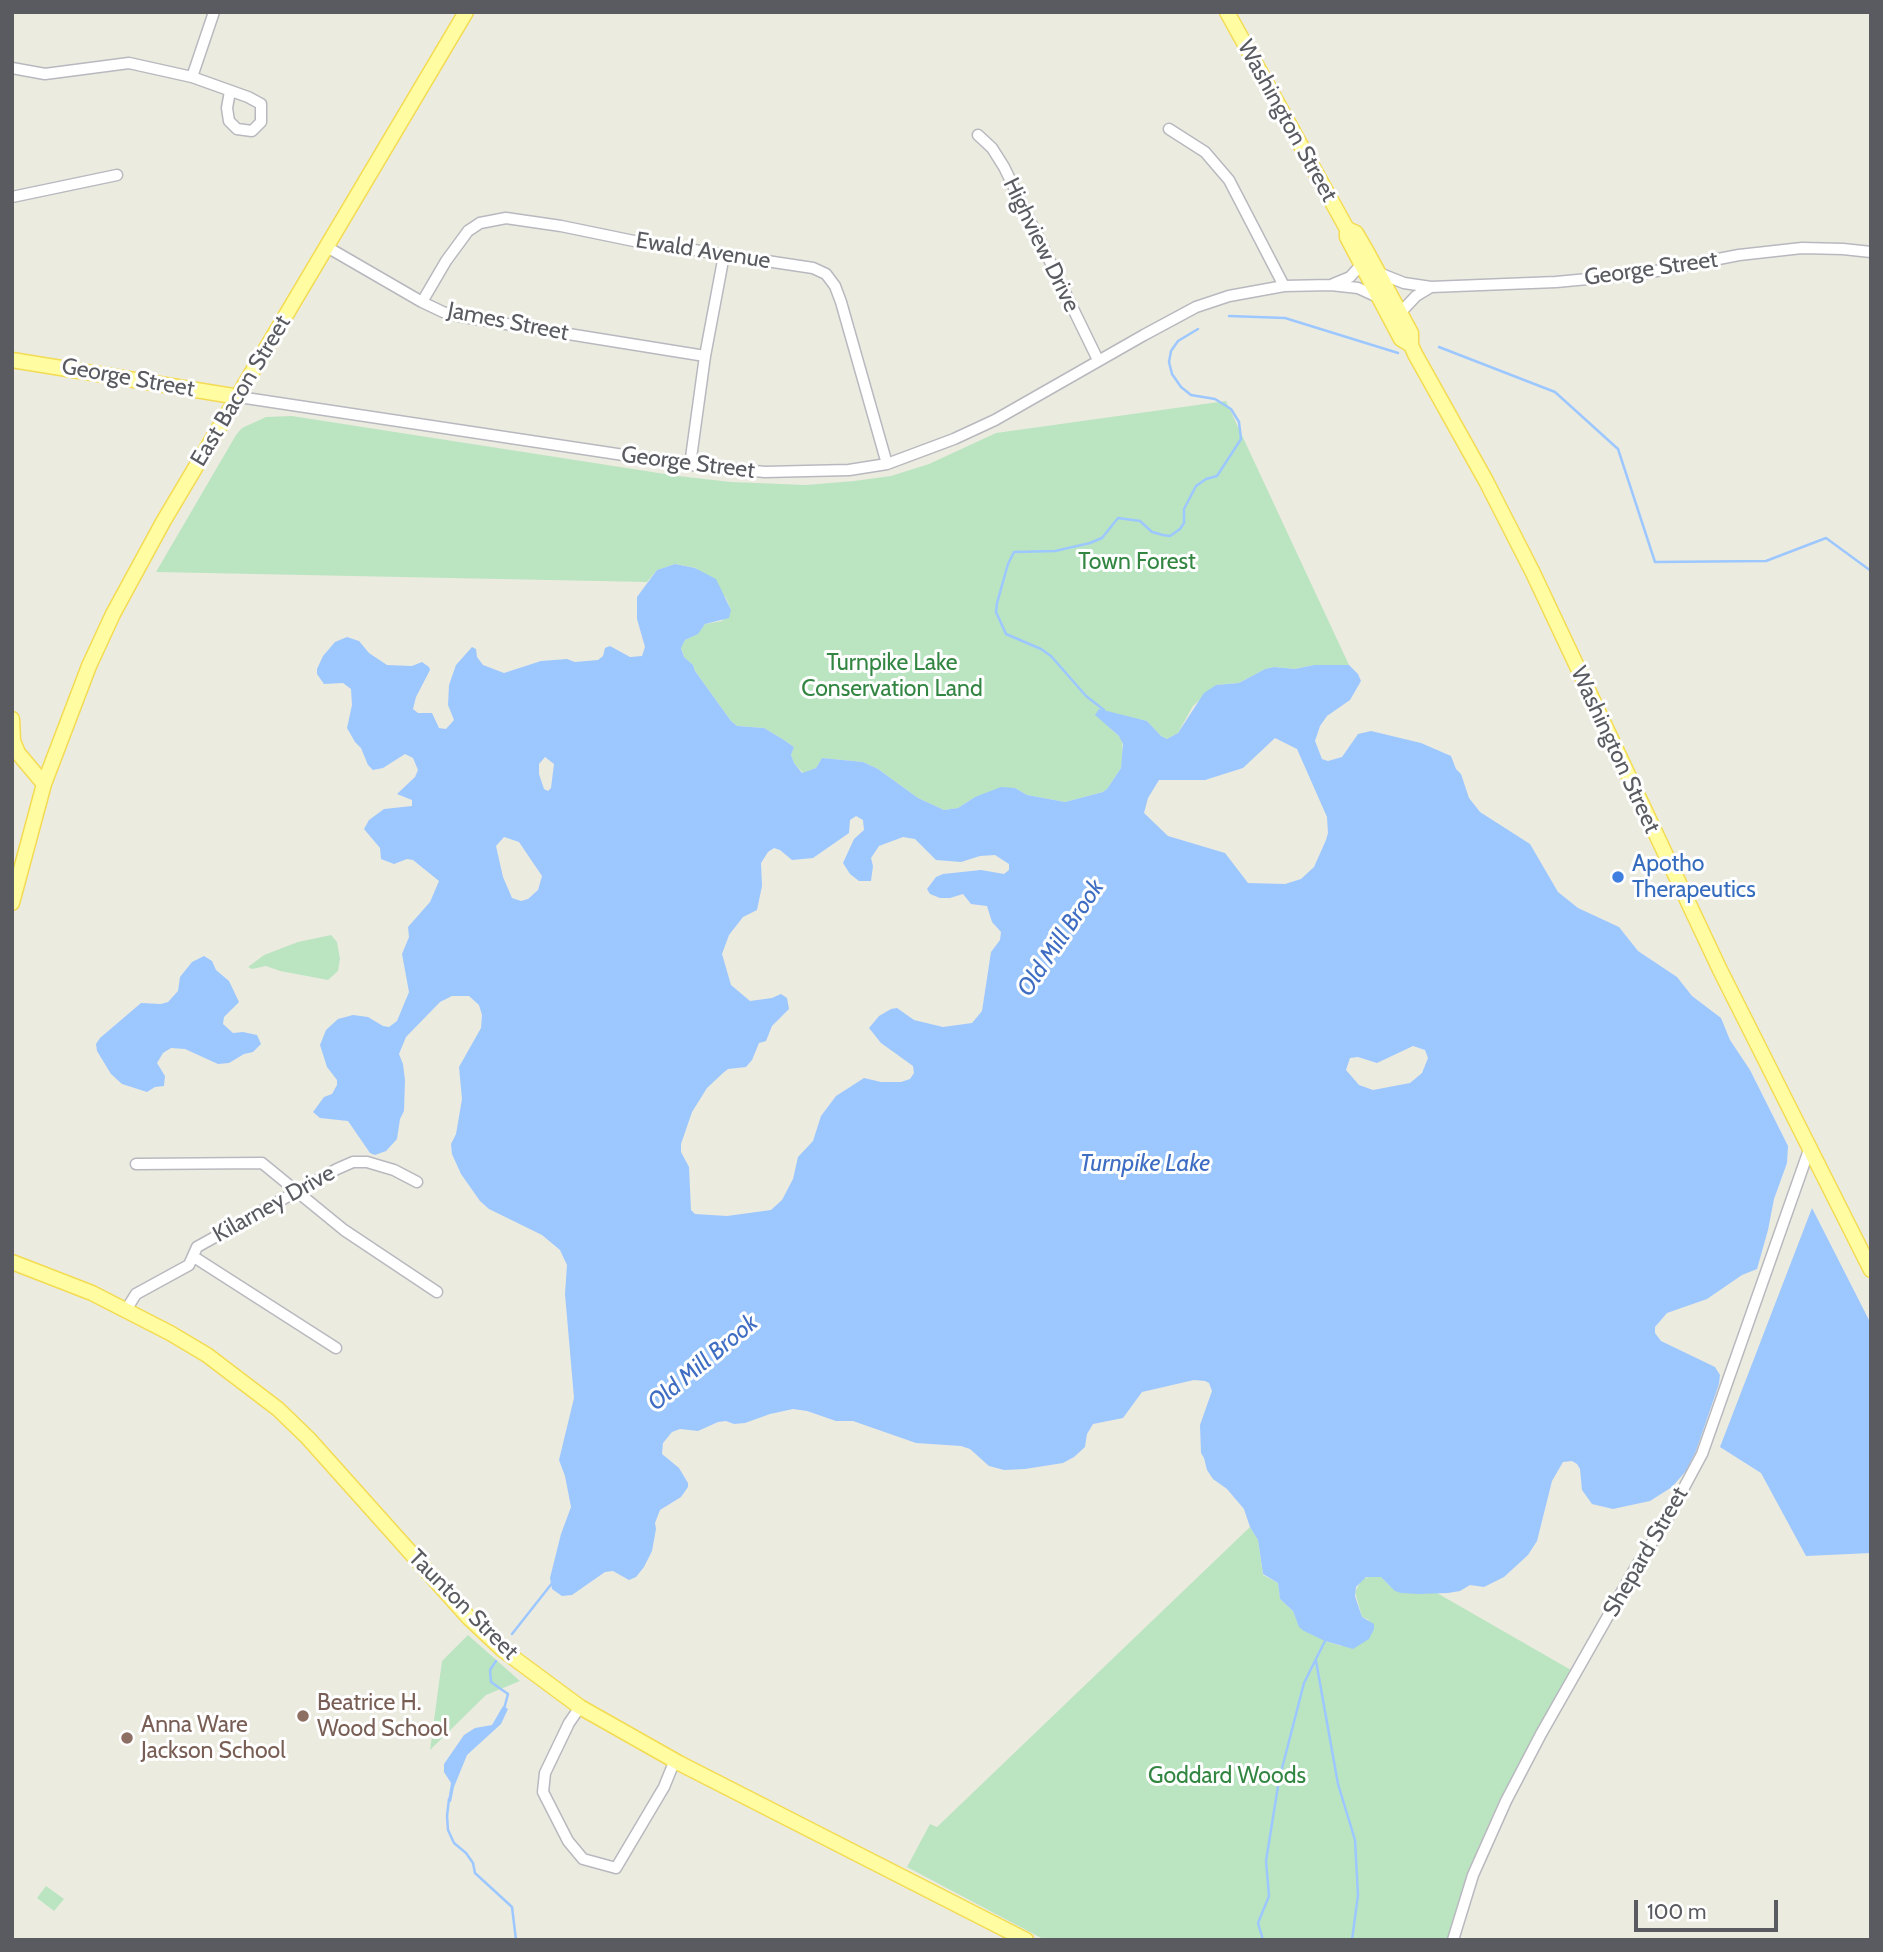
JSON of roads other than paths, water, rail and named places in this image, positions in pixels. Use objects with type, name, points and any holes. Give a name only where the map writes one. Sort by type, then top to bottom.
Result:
[{"type":"main road","name":"East Bacon Street","points":[[12,904],[44,784],[89,666],[113,614],[163,522],[466,12]]},
{"type":"main road","name":"Washington Street","points":[[1227,12],[1347,229],[1347,237],[1402,339],[1411,345]]},
{"type":"main road","name":"Washington Street","points":[[1347,229],[1356,233],[1400,313],[1410,332],[1411,345],[1533,573],[1685,899],[1808,1150],[1871,1270]]},
{"type":"main road","name":"George Street","points":[[12,360],[239,397]]},
{"type":"main road","points":[[12,719],[16,748],[23,761],[44,784]]},
{"type":"main road","name":"Taunton Street","points":[[12,1262],[92,1293],[126,1310],[207,1355],[278,1409],[308,1438],[469,1618],[513,1658],[580,1707],[675,1760],[1026,1940]]},
{"type":"street","points":[[192,77],[214,12]]},
{"type":"street","points":[[12,68],[45,74],[129,63],[192,77],[230,91]]},
{"type":"street","points":[[1168,129],[1205,152],[1229,180],[1284,286]]},
{"type":"street","name":"Highview Drive","points":[[978,135],[992,148],[1004,167],[1098,360]]},
{"type":"street","points":[[12,197],[117,175]]},
{"type":"street","name":"Ewald Avenue","points":[[422,302],[446,261],[468,231],[480,223],[506,218],[813,268],[826,274],[835,286],[887,464]]},
{"type":"street","name":"James Street","points":[[327,247],[422,302],[463,317],[705,356]]},
{"type":"street","name":"George Street","points":[[1378,273],[1404,283],[1431,287],[1596,279],[1641,274],[1739,255],[1802,248],[1871,252]]},
{"type":"street","points":[[690,465],[705,356],[724,255]]},
{"type":"street","points":[[1331,285],[1350,276],[1359,267],[1359,260]]},
{"type":"street","name":"George Street","points":[[239,397],[690,465],[765,472],[849,470],[887,464],[985,425],[1196,307],[1229,296],[1284,286],[1331,285],[1358,288],[1380,298]]},
{"type":"street","points":[[1400,313],[1416,296],[1431,287]]},
{"type":"street","name":"Shepard Street","points":[[1453,1940],[1473,1875],[1506,1801],[1541,1734],[1637,1565],[1665,1523],[1702,1454],[1808,1150]]},
{"type":"street","name":"Kilarney Drive","points":[[126,1310],[136,1294],[189,1265],[197,1247],[353,1162],[367,1162],[394,1170],[417,1182]]},
{"type":"street","points":[[136,1164],[262,1163],[344,1230],[437,1292]]},
{"type":"street","points":[[194,1257],[337,1348]]},
{"type":"street","points":[[580,1707],[569,1723],[545,1773],[543,1792],[568,1841],[583,1859],[616,1868],[664,1787],[675,1760]]},
{"type":"water","name":"Turnpike Lake","points":[[675,564],[695,568],[716,579],[731,610],[729,618],[705,624],[698,634],[685,640],[681,648],[684,657],[693,665],[731,721],[737,726],[764,728],[794,747],[791,755],[802,773],[816,768],[822,758],[863,762],[878,769],[918,798],[944,810],[958,808],[975,797],[1001,787],[1015,788],[1027,795],[1065,802],[1103,792],[1121,768],[1123,744],[1119,736],[1095,715],[1099,709],[1147,721],[1167,739],[1178,733],[1204,693],[1216,685],[1239,683],[1274,667],[1295,669],[1314,665],[1349,665],[1358,674],[1361,681],[1350,700],[1327,716],[1320,726],[1315,741],[1322,759],[1328,761],[1342,757],[1358,734],[1371,731],[1421,743],[1451,756],[1461,774],[1469,798],[1480,812],[1530,844],[1558,892],[1578,908],[1619,927],[1638,951],[1677,977],[1692,996],[1721,1018],[1730,1040],[1750,1070],[1788,1146],[1787,1163],[1774,1199],[1757,1269],[1742,1275],[1707,1299],[1667,1313],[1655,1327],[1655,1333],[1661,1341],[1715,1367],[1720,1375],[1696,1451],[1686,1471],[1672,1487],[1650,1501],[1613,1509],[1592,1504],[1582,1490],[1577,1464],[1572,1461],[1563,1462],[1552,1481],[1537,1541],[1528,1555],[1504,1577],[1484,1587],[1470,1585],[1460,1591],[1418,1594],[1395,1591],[1381,1577],[1366,1577],[1356,1587],[1355,1596],[1362,1617],[1374,1624],[1374,1629],[1369,1639],[1353,1649],[1325,1641],[1299,1627],[1293,1611],[1280,1599],[1278,1583],[1263,1574],[1258,1540],[1244,1509],[1227,1489],[1213,1479],[1201,1453],[1200,1425],[1212,1391],[1209,1383],[1205,1381],[1194,1380],[1142,1392],[1123,1418],[1093,1424],[1087,1434],[1085,1447],[1074,1457],[1063,1463],[1025,1469],[1004,1470],[989,1466],[970,1449],[961,1446],[916,1443],[853,1421],[836,1421],[793,1409],[745,1423],[734,1424],[726,1421],[698,1431],[680,1429],[672,1432],[663,1443],[662,1454],[679,1468],[688,1487],[681,1497],[660,1510],[655,1523],[652,1551],[644,1567],[636,1577],[629,1580],[613,1571],[605,1572],[572,1595],[562,1596],[552,1589],[550,1578],[571,1507],[559,1460],[574,1398],[565,1294],[567,1265],[560,1250],[542,1235],[489,1209],[480,1201],[461,1174],[452,1154],[451,1144],[456,1134],[462,1099],[459,1067],[481,1028],[482,1015],[479,1005],[469,996],[452,996],[440,1002],[406,1037],[399,1054],[405,1080],[404,1111],[397,1139],[386,1151],[375,1155],[370,1153],[348,1121],[320,1118],[313,1112],[324,1097],[332,1094],[337,1085],[337,1080],[327,1067],[320,1045],[326,1030],[338,1019],[353,1015],[368,1017],[389,1027],[397,1021],[409,992],[402,954],[409,937],[408,927],[430,902],[439,881],[413,860],[407,859],[394,864],[381,859],[380,848],[364,829],[369,820],[384,809],[412,806],[412,800],[397,794],[415,777],[418,770],[413,758],[405,754],[383,768],[373,770],[368,765],[361,748],[347,728],[352,705],[351,689],[343,683],[324,684],[317,674],[317,669],[323,656],[335,642],[347,637],[359,641],[369,653],[387,665],[412,666],[422,662],[430,670],[413,709],[418,713],[432,713],[439,728],[446,729],[454,720],[448,705],[449,685],[456,665],[472,647],[476,649],[477,657],[483,665],[504,673],[541,661],[598,660],[603,656],[605,648],[610,646],[630,657],[642,656],[645,647],[637,619],[637,597],[657,570]],"holes":[[[1275,738],[1297,749],[1327,817],[1328,833],[1314,867],[1301,879],[1285,884],[1248,883],[1225,853],[1168,836],[1144,813],[1148,798],[1159,780],[1205,780],[1243,768]],[[545,757],[554,764],[551,788],[548,791],[544,789],[539,764]],[[856,816],[863,820],[864,830],[854,839],[843,863],[859,881],[871,881],[871,858],[879,846],[903,837],[915,839],[936,860],[961,862],[995,855],[1009,864],[1009,870],[1004,874],[981,870],[943,874],[936,877],[927,889],[930,894],[940,898],[963,894],[971,904],[987,906],[992,922],[1001,932],[1000,940],[991,952],[982,1011],[972,1023],[943,1027],[914,1020],[897,1008],[879,1016],[869,1028],[881,1043],[913,1066],[914,1073],[910,1079],[881,1082],[864,1078],[836,1096],[821,1116],[813,1141],[798,1157],[793,1179],[782,1200],[771,1210],[727,1216],[695,1214],[691,1210],[689,1167],[681,1152],[681,1144],[692,1112],[707,1088],[723,1073],[728,1069],[746,1067],[759,1043],[766,1041],[772,1026],[789,1009],[787,998],[781,994],[750,1001],[731,985],[722,954],[729,935],[743,917],[757,910],[762,886],[761,863],[768,852],[774,848],[792,860],[813,858],[849,833],[850,820]],[[504,837],[519,842],[542,876],[538,890],[528,899],[521,901],[512,898],[503,877],[496,846]],[[1413,1046],[1425,1050],[1428,1058],[1422,1073],[1410,1083],[1373,1090],[1359,1085],[1346,1070],[1350,1058],[1358,1057],[1377,1063]]]},
{"type":"water","points":[[204,956],[212,961],[216,970],[229,981],[239,1002],[224,1017],[223,1024],[233,1033],[257,1035],[261,1044],[253,1052],[229,1063],[218,1064],[185,1049],[171,1048],[163,1053],[157,1063],[165,1076],[164,1086],[147,1092],[122,1084],[111,1074],[97,1051],[96,1044],[141,1003],[168,1002],[178,991],[180,977],[192,962]]},
{"type":"water","points":[[1812,1208],[1871,1324],[1871,1553],[1806,1556],[1761,1473],[1720,1447]]},
{"type":"water","points":[[503,1706],[508,1709],[501,1724],[467,1755],[451,1802],[448,1801],[451,1783],[444,1772],[444,1764],[464,1735],[475,1728],[492,1725]]},
{"type":"waterway","name":"Old Mill Brook","points":[[1229,316],[1285,318],[1398,353]]},
{"type":"waterway","name":"Old Mill Brook","points":[[1104,710],[1086,696],[1051,656],[1006,634],[996,612],[997,603],[1014,552],[1055,551],[1090,543],[1102,538],[1118,518],[1140,521],[1152,532],[1163,535],[1170,536],[1180,529],[1184,523],[1184,509],[1196,486],[1217,476],[1241,439],[1239,422],[1231,409],[1215,399],[1191,395],[1172,374],[1169,362],[1171,351],[1178,341],[1198,329]]},
{"type":"waterway","name":"Old Mill Brook","points":[[1439,347],[1555,392],[1618,449],[1655,562],[1766,561],[1826,538],[1871,571]]},
{"type":"waterway","name":"Old Mill Brook","points":[[512,1634],[553,1582]]},
{"type":"waterway","points":[[1263,1940],[1258,1923],[1269,1896],[1266,1861],[1279,1780],[1304,1683],[1325,1641]]},
{"type":"waterway","name":"Old Mill Brook","points":[[496,1661],[490,1670],[491,1682],[508,1694],[504,1709]]},
{"type":"waterway","points":[[1316,1661],[1338,1784],[1355,1840],[1358,1895],[1352,1940]]},
{"type":"waterway","name":"Old Mill Brook","points":[[449,1799],[448,1830],[454,1843],[466,1853],[473,1863],[475,1873],[512,1907],[516,1940]]},
{"type":"place","name":"Apotho Therapeutics","points":[[1618,877]]},
{"type":"place","name":"Beatrice H. Wood School","points":[[303,1716]]},
{"type":"place","name":"Anna Ware Jackson School","points":[[127,1738]]},
{"type":"park label","name":"Town Forest","points":[[1137,562]]},
{"type":"park label","name":"Turnpike Lake Conservation Land","points":[[892,676]]},
{"type":"park label","name":"Goddard Woods","points":[[1227,1776]]}]
